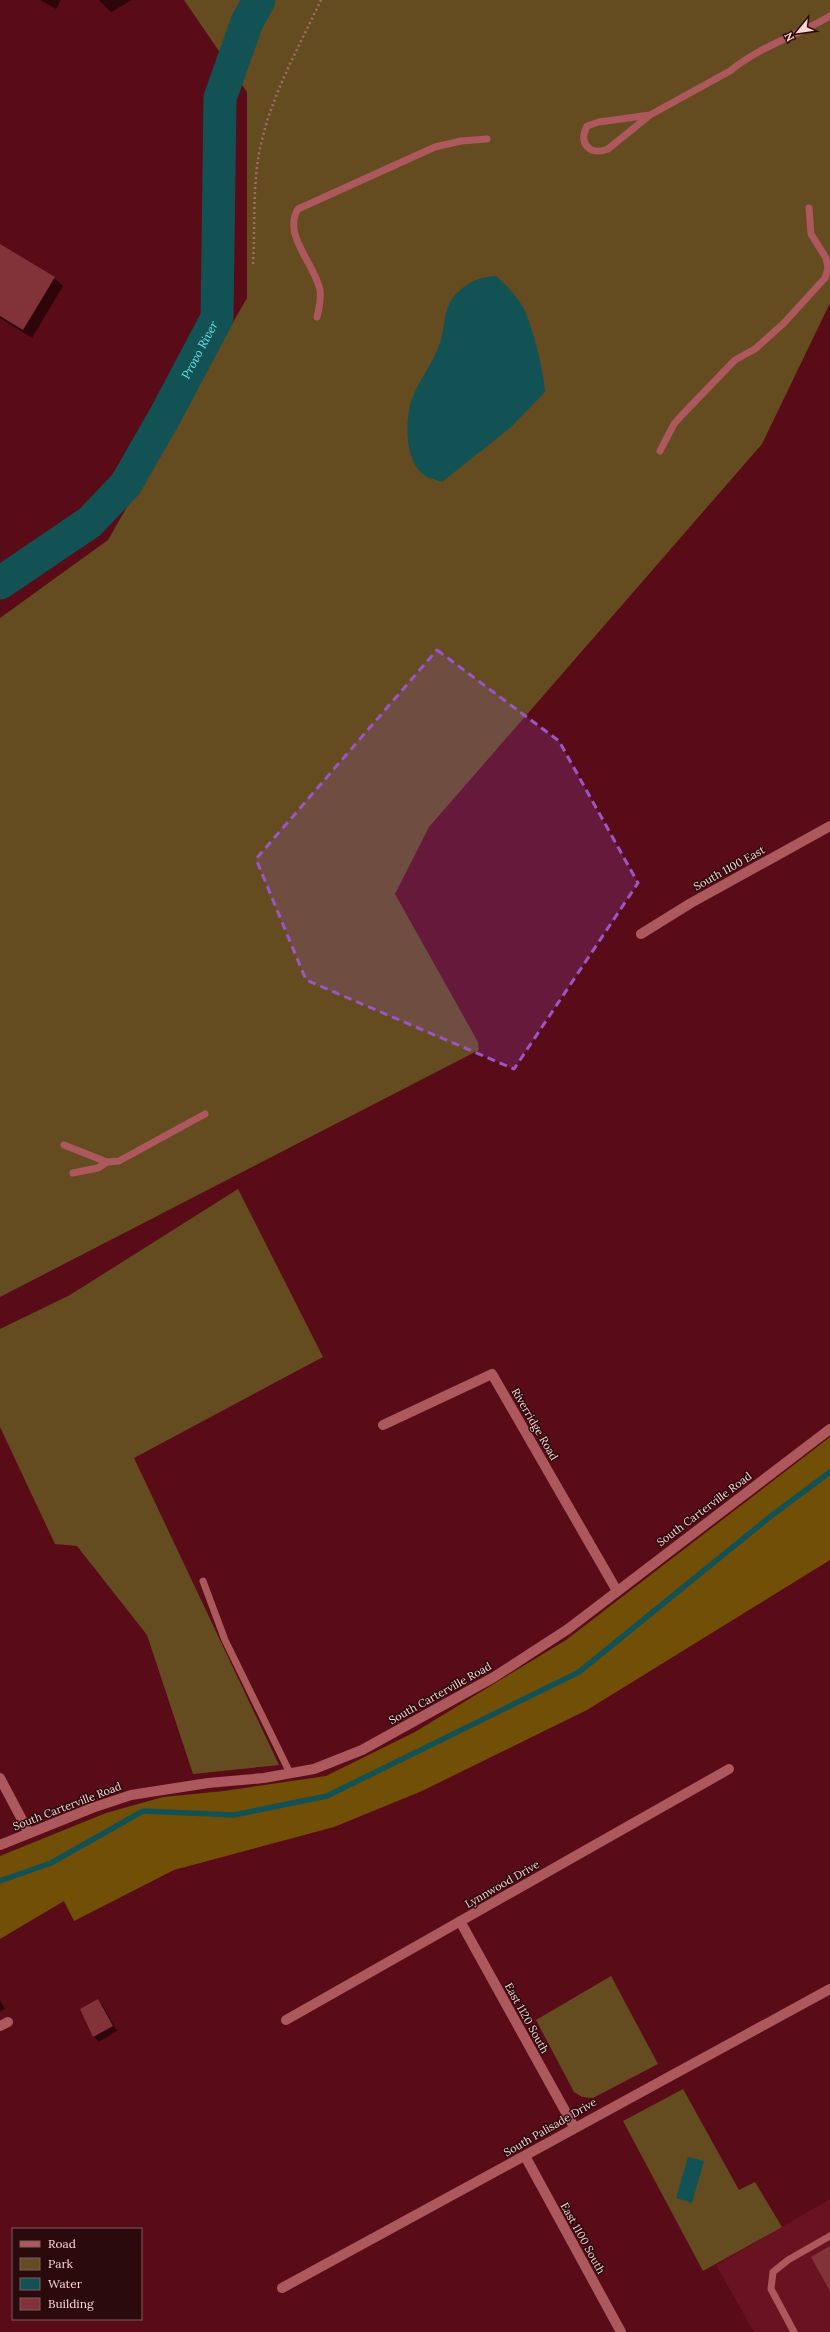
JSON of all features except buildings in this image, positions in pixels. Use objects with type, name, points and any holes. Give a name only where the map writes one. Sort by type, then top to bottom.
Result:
[{"type":"street","name":"South 1100 East","points":[[641,934],[691,903],[830,826]]},
{"type":"street","name":"Riverridge Road","points":[[383,1425],[492,1374],[617,1591]]},
{"type":"street","name":"South Carterville Road","points":[[0,1845],[131,1795],[290,1773],[332,1763],[362,1750],[494,1677],[568,1629],[830,1429]]},
{"type":"street","name":"Lynnwood Drive","points":[[286,2020],[729,1769]]},
{"type":"street","points":[[0,1778],[30,1833]]},
{"type":"street","name":"East 1120 South","points":[[460,1921],[574,2127]]},
{"type":"street","name":"South Palisade Drive","points":[[282,2288],[524,2156],[574,2127],[830,1989]]},
{"type":"street","name":"East 1100 South","points":[[524,2156],[621,2332]]},
{"type":"lane","points":[[650,115],[599,122],[587,126],[583,135],[585,145],[591,150],[600,152],[608,149],[650,115],[730,71],[741,62],[782,39],[830,16]]},
{"type":"lane","points":[[317,318],[320,291],[313,270],[294,231],[293,222],[298,209],[435,147],[461,141],[487,139]]},
{"type":"lane","points":[[660,452],[674,424],[735,360],[755,349],[773,333],[825,278],[828,268],[826,258],[811,234],[809,208]]},
{"type":"lane","points":[[64,1145],[107,1162],[119,1161],[205,1114]]},
{"type":"lane","points":[[73,1173],[98,1168],[107,1162]]},
{"type":"lane","points":[[203,1580],[225,1640],[290,1773]]},
{"type":"lane","points":[[794,2332],[771,2289],[773,2272],[788,2260],[830,2236]]},
{"type":"path","points":[[253,264],[257,166],[266,128],[279,87],[321,0]]},
{"type":"highlighted area","points":[[437,650],[559,741],[638,883],[514,1069],[306,980],[256,859]]},
{"type":"shaded area","points":[[830,1437],[830,1560],[587,1710],[422,1791],[334,1827],[174,1870],[74,1921],[64,1901],[0,1939],[0,1856],[106,1813],[163,1797],[224,1791],[326,1776],[415,1732],[566,1640]]},
{"type":"shaded area","points":[[830,2199],[830,2332],[754,2332],[716,2265]]},
{"type":"green space","points":[[184,0],[830,0],[830,303],[762,444],[429,827],[395,894],[478,1042],[479,1050],[0,1297],[0,618],[108,540],[247,298],[247,92]]},
{"type":"green space","points":[[238,1189],[323,1357],[134,1458],[279,1765],[193,1774],[147,1635],[77,1546],[55,1544],[0,1427],[0,1329],[70,1295]]},
{"type":"green space","points":[[611,1976],[658,2064],[593,2098],[582,2097],[574,2092],[536,2020]]},
{"type":"green space","points":[[683,2089],[739,2190],[755,2182],[782,2227],[703,2271],[623,2121]]},
{"type":"water","points":[[496,276],[508,287],[524,309],[538,350],[545,392],[510,428],[442,482],[427,477],[419,471],[413,462],[408,438],[408,414],[414,394],[436,352],[441,339],[448,306],[456,294],[469,283],[479,279]]},
{"type":"water","points":[[688,2157],[704,2161],[692,2203],[676,2198]]},
{"type":"waterway","name":"Provo River","points":[[0,583],[90,522],[126,484],[165,416],[217,318],[220,98],[247,22],[259,0]]},
{"type":"waterway","points":[[0,1881],[51,1863],[143,1811],[234,1815],[327,1796],[579,1672],[771,1516],[830,1472]]}]
